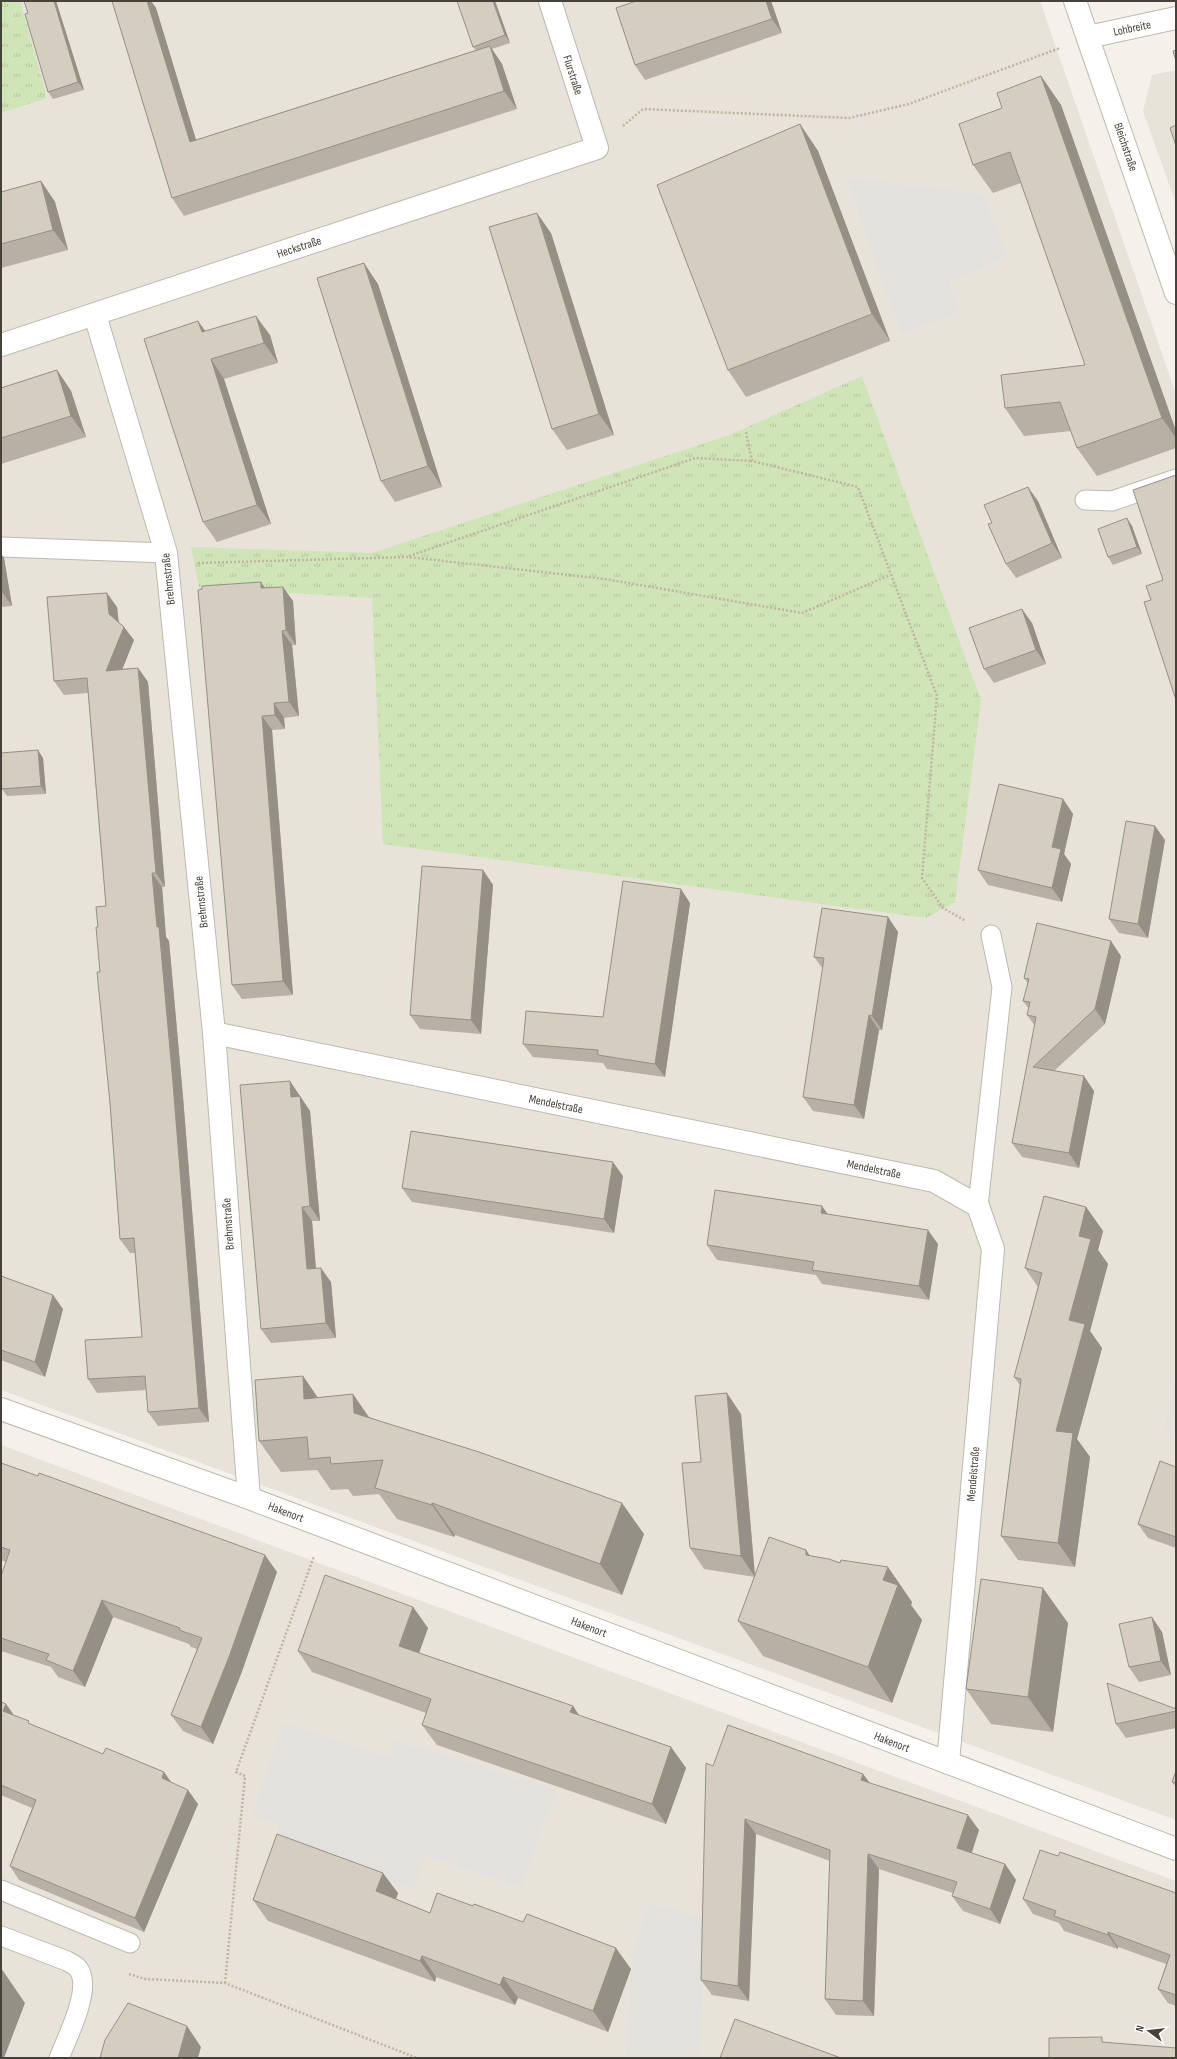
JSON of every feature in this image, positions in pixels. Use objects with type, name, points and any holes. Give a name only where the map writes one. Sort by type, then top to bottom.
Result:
[{"type":"street","name":"Flurstraße","points":[[550,1],[597,148]]},
{"type":"street","name":"Bleichstraße","points":[[1075,1],[1176,292]]},
{"type":"street","name":"Lohbreite","points":[[1088,37],[1176,18]]},
{"type":"street","name":"Heckstraße","points":[[1,345],[597,148]]},
{"type":"street","name":"Brehmstraße","points":[[95,315],[167,558],[214,1033],[249,1498]]},
{"type":"street","name":"Mendelstraße","points":[[214,1033],[934,1181],[978,1206],[993,1249],[948,1763]]},
{"type":"street","name":"Hakenort","points":[[1,1409],[249,1498],[1176,1849]]},
{"type":"lane","points":[[1085,500],[1112,501],[1176,479]]},
{"type":"lane","points":[[1,547],[167,558]]},
{"type":"lane","points":[[978,1206],[1002,987],[991,935]]},
{"type":"lane","points":[[1,1890],[130,1943]]},
{"type":"lane","points":[[1,1936],[59,1957],[74,1965],[81,1974],[82,1991],[80,2001],[59,2058]]},
{"type":"path","points":[[597,148],[644,108],[849,118],[908,104],[1088,37]]},
{"type":"path","points":[[746,432],[752,461]]},
{"type":"path","points":[[408,557],[695,458],[752,461],[858,486],[890,575],[937,696],[922,878],[943,908],[991,935]]},
{"type":"path","points":[[167,558],[408,557],[605,579],[802,613],[890,575]]},
{"type":"path","points":[[226,1983],[245,1776],[236,1772],[324,1527]]},
{"type":"path","points":[[122,1971],[145,1979],[226,1983],[417,2058]]},
{"type":"shaded area","points":[[1,1],[1040,1],[1176,394],[1176,1820],[1,1390]]},
{"type":"shaded area","points":[[1176,70],[1176,204],[1143,111],[1152,75]]},
{"type":"shaded area","points":[[846,178],[983,194],[1007,256],[949,282],[959,312],[901,333]]},
{"type":"shaded area","points":[[1176,1383],[1176,1434],[1164,1430]]},
{"type":"shaded area","points":[[1,1445],[1176,1881],[1176,2058],[1,2058]]},
{"type":"shaded area","points":[[284,1723],[389,1758],[395,1740],[556,1790],[521,1888],[425,1856],[413,1890],[274,1839],[279,1825],[252,1816]]},
{"type":"shaded area","points":[[649,1902],[706,1919],[699,2056],[626,2056],[633,1950]]},
{"type":"green space","points":[[1,1],[20,1],[47,98],[1,113]]},
{"type":"green space","points":[[862,376],[981,700],[955,902],[926,918],[383,844],[372,598],[199,587],[191,547],[372,553],[732,434]]},
{"type":"building","points":[[24,1],[54,1],[78,82],[48,92],[25,14],[28,13]]},
{"type":"building","points":[[112,1],[147,1],[190,142],[490,46],[504,91],[172,198]]},
{"type":"building","points":[[457,1],[493,1],[505,35],[473,47]]},
{"type":"building","points":[[636,1],[766,1],[772,19],[635,65],[616,8]]},
{"type":"building","points":[[1176,50],[1176,61],[1173,51]]},
{"type":"building","points":[[1041,76],[1162,418],[1077,448],[1060,402],[1005,408],[1001,375],[1085,365],[1010,152],[973,165],[959,124],[1002,108],[997,93]]},
{"type":"building","points":[[800,124],[872,314],[728,370],[657,185]]},
{"type":"building","points":[[1176,125],[1176,146],[1170,128]]},
{"type":"building","points":[[41,181],[53,230],[1,244],[1,192]]},
{"type":"building","points":[[537,213],[599,414],[552,429],[489,227]]},
{"type":"building","points":[[364,263],[428,466],[381,481],[317,278]]},
{"type":"building","points":[[256,316],[264,343],[211,359],[257,505],[203,522],[144,339],[198,321],[202,332]]},
{"type":"building","points":[[57,370],[71,416],[1,438],[1,388]]},
{"type":"building","points":[[1176,475],[1176,700],[1144,602],[1151,600],[1146,586],[1163,580],[1133,490]]},
{"type":"building","points":[[1028,487],[1052,543],[1006,564],[988,524],[992,523],[984,505]]},
{"type":"building","points":[[1127,518],[1137,547],[1108,557],[1098,529]]},
{"type":"building","points":[[1,581],[3,593],[1,594]]},
{"type":"building","points":[[261,582],[261,588],[283,587],[286,630],[282,631],[289,702],[274,703],[275,715],[262,716],[283,981],[232,985],[198,590],[202,589],[202,586]]},
{"type":"building","points":[[107,593],[109,614],[124,627],[106,671],[138,668],[156,873],[152,873],[157,927],[159,927],[173,1083],[199,1408],[148,1412],[145,1376],[88,1379],[85,1340],[142,1337],[134,1238],[120,1239],[110,1103],[97,972],[100,972],[96,927],[98,927],[96,907],[106,906],[87,678],[54,681],[47,597]]},
{"type":"building","points":[[1022,609],[1036,650],[984,669],[969,628]]},
{"type":"building","points":[[38,750],[41,786],[2,789],[1,753]]},
{"type":"building","points":[[999,784],[1063,799],[1052,847],[1061,849],[1052,888],[978,870]]},
{"type":"building","points":[[1126,821],[1155,826],[1138,924],[1109,919]]},
{"type":"building","points":[[422,866],[483,870],[471,1020],[410,1015]]},
{"type":"building","points":[[623,881],[681,889],[655,1064],[598,1055],[598,1050],[523,1044],[526,1011],[603,1017]]},
{"type":"building","points":[[822,908],[888,917],[872,1016],[869,1015],[854,1105],[803,1097],[824,958],[814,957]]},
{"type":"building","points":[[1037,923],[1111,941],[1095,1009],[1033,1067],[1084,1076],[1069,1153],[1012,1143],[1036,1017],[1027,1015],[1030,1002],[1023,1001],[1029,979],[1024,978]]},
{"type":"building","points":[[290,1081],[291,1097],[300,1096],[310,1206],[302,1207],[307,1269],[321,1268],[326,1323],[261,1329],[240,1085]]},
{"type":"building","points":[[411,1131],[613,1162],[604,1219],[402,1188]]},
{"type":"building","points":[[715,1190],[822,1206],[821,1213],[928,1230],[919,1286],[812,1270],[814,1262],[707,1245]]},
{"type":"building","points":[[1044,1196],[1086,1207],[1079,1236],[1091,1239],[1069,1320],[1085,1324],[1056,1431],[1073,1433],[1058,1543],[1001,1536],[1021,1379],[1014,1377],[1042,1273],[1025,1268]]},
{"type":"building","points":[[1,1276],[53,1295],[35,1362],[1,1350]]},
{"type":"building","points":[[303,1376],[304,1399],[353,1394],[354,1413],[479,1452],[622,1503],[600,1564],[432,1503],[432,1505],[375,1488],[383,1460],[331,1464],[330,1457],[309,1459],[307,1437],[259,1441],[255,1380]]},
{"type":"building","points":[[727,1393],[741,1556],[690,1548],[682,1463],[701,1462],[695,1396]]},
{"type":"building","points":[[1160,1461],[1176,1467],[1176,1537],[1138,1524]]},
{"type":"building","points":[[1,1463],[38,1476],[39,1473],[265,1555],[229,1657],[201,1727],[171,1715],[202,1638],[179,1630],[180,1628],[102,1600],[73,1671],[46,1660],[49,1654],[1,1638],[1,1576],[10,1550],[1,1547]]},
{"type":"building","points":[[769,1537],[806,1550],[806,1555],[829,1559],[840,1563],[841,1560],[888,1567],[883,1580],[898,1585],[868,1667],[738,1621]]},
{"type":"building","points":[[325,1575],[413,1607],[399,1646],[573,1706],[570,1712],[671,1747],[652,1804],[422,1725],[431,1699],[298,1651]]},
{"type":"building","points":[[981,1579],[1043,1588],[1028,1697],[966,1689]]},
{"type":"building","points":[[1152,1617],[1161,1661],[1129,1667],[1119,1624]]},
{"type":"building","points":[[1107,1683],[1176,1709],[1176,1711],[1116,1724]]},
{"type":"building","points":[[1,1702],[6,1704],[3,1711],[29,1721],[28,1723],[103,1754],[106,1748],[164,1772],[162,1778],[188,1790],[135,1918],[10,1866],[36,1800],[1,1785]]},
{"type":"building","points":[[728,1725],[863,1774],[861,1780],[968,1815],[957,1848],[1005,1864],[990,1909],[952,1896],[957,1882],[868,1854],[863,2001],[825,1999],[830,1850],[745,1819],[738,1986],[701,1980],[706,1763],[713,1766]]},
{"type":"building","points":[[1176,1771],[1176,1783],[1172,1782]]},
{"type":"building","points":[[277,1834],[383,1873],[376,1891],[430,1913],[437,1893],[473,1906],[474,1904],[523,1922],[527,1914],[616,1948],[593,2011],[503,1977],[500,1985],[422,1956],[420,1961],[253,1900]]},
{"type":"building","points":[[1040,1850],[1058,1856],[1060,1852],[1176,1893],[1176,1995],[1158,1989],[1170,1955],[1108,1932],[1108,1935],[1054,1916],[1056,1911],[1023,1899]]},
{"type":"building","points":[[128,2003],[187,2026],[178,2058],[100,2058],[105,2040]]},
{"type":"building","points":[[735,2019],[841,2058],[720,2058]]},
{"type":"building","points":[[1102,2037],[1102,2042],[1176,2048],[1176,2058],[1049,2058],[1049,2038]]}]
